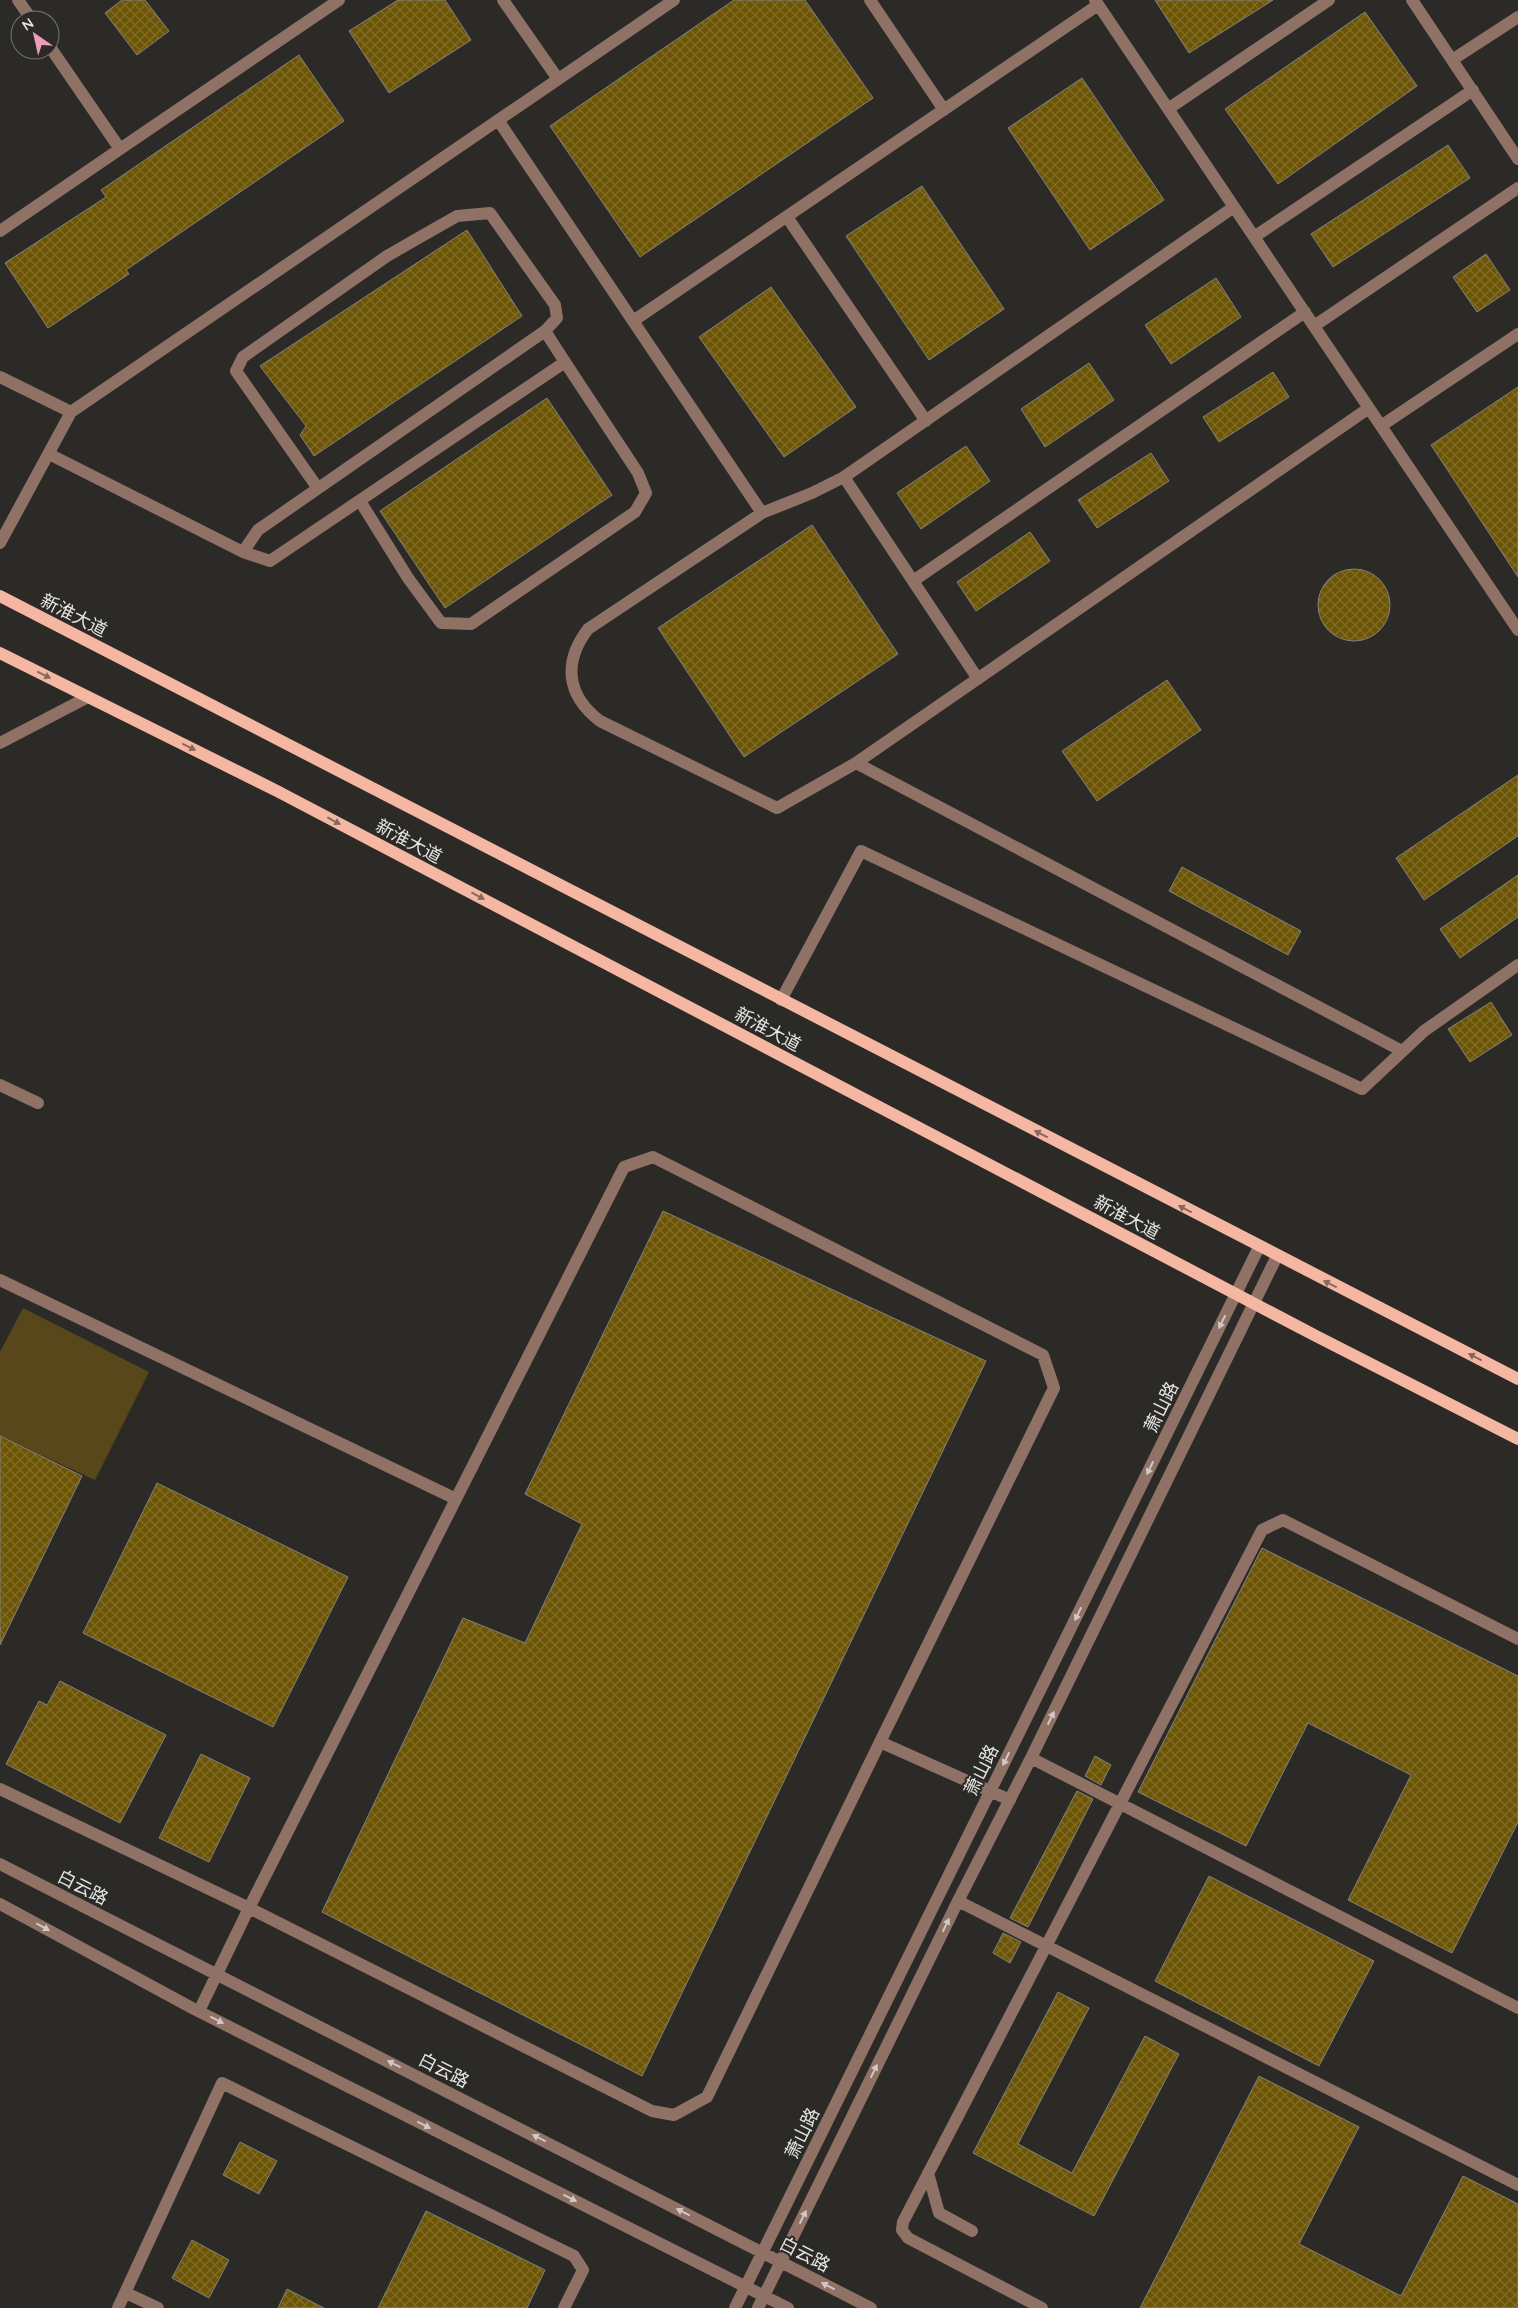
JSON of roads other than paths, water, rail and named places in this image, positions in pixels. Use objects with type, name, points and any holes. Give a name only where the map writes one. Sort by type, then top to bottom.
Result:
[{"type":"main road","name":"新淮大道","points":[[0,596],[1276,1256],[1518,1379]]},
{"type":"main road","name":"新淮大道","points":[[0,653],[277,791],[1236,1294],[1518,1439]]},
{"type":"street","points":[[0,231],[339,0]]},
{"type":"street","points":[[504,0],[558,79]]},
{"type":"street","points":[[0,543],[71,412],[674,0]]},
{"type":"street","points":[[870,0],[944,110]]},
{"type":"street","points":[[1168,109],[1329,0]]},
{"type":"street","points":[[1412,0],[1518,158]]},
{"type":"street","points":[[633,321],[944,110],[1097,3],[1518,630]]},
{"type":"street","points":[[1452,60],[1518,17]]},
{"type":"street","points":[[59,60],[120,149]]},
{"type":"street","points":[[1254,237],[1473,90]]},
{"type":"street","points":[[498,120],[762,513]]},
{"type":"street","points":[[1314,326],[1518,188]]},
{"type":"street","points":[[1234,207],[844,477],[812,493],[762,513],[588,628],[576,646],[572,661],[572,677],[576,695],[584,706],[600,720],[777,808],[856,763],[1369,408]]},
{"type":"street","points":[[243,552],[258,530],[317,487],[544,331],[558,318],[555,305],[490,213],[457,216],[387,256],[243,357],[236,371],[317,487]]},
{"type":"street","points":[[787,217],[926,420]]},
{"type":"street","points":[[913,580],[1304,312]]},
{"type":"street","points":[[360,501],[408,578],[441,623],[471,624],[635,512],[646,493],[638,473],[544,331]]},
{"type":"street","points":[[1381,426],[1518,334]]},
{"type":"street","points":[[49,454],[243,552],[270,561],[565,362]]},
{"type":"street","points":[[0,377],[71,412]]},
{"type":"street","points":[[844,477],[978,679]]},
{"type":"street","points":[[0,743],[88,697]]},
{"type":"street","points":[[856,763],[1402,1051]]},
{"type":"street","points":[[781,1000],[861,851],[1362,1089],[1424,1031],[1518,965]]},
{"type":"street","points":[[0,1085],[38,1103]]},
{"type":"street","points":[[0,1788],[249,1908],[652,2111],[674,2115],[707,2097],[1054,1388],[1043,1355],[653,1157],[624,1167],[249,1908],[199,2011]]},
{"type":"street","name":"萧山路","points":[[735,2308],[1260,1247]]},
{"type":"street","name":"萧山路","points":[[758,2308],[958,1901],[1031,1758],[1276,1256]]},
{"type":"street","points":[[0,1280],[456,1499]]},
{"type":"street","points":[[1042,2308],[908,2238],[902,2230],[903,2222],[1262,1530],[1283,1520],[1518,1639]]},
{"type":"street","points":[[880,1742],[1010,1800]]},
{"type":"street","points":[[1031,1758],[1518,2008]]},
{"type":"street","name":"白云路","points":[[0,1864],[871,2308]]},
{"type":"street","points":[[958,1901],[1518,2185]]},
{"type":"street","points":[[0,1904],[199,2011],[788,2308]]},
{"type":"street","points":[[118,2308],[222,2083],[574,2256],[583,2270],[564,2308]]},
{"type":"street","points":[[928,2173],[939,2213],[972,2231]]},
{"type":"street","points":[[126,2293],[158,2308]]}]
